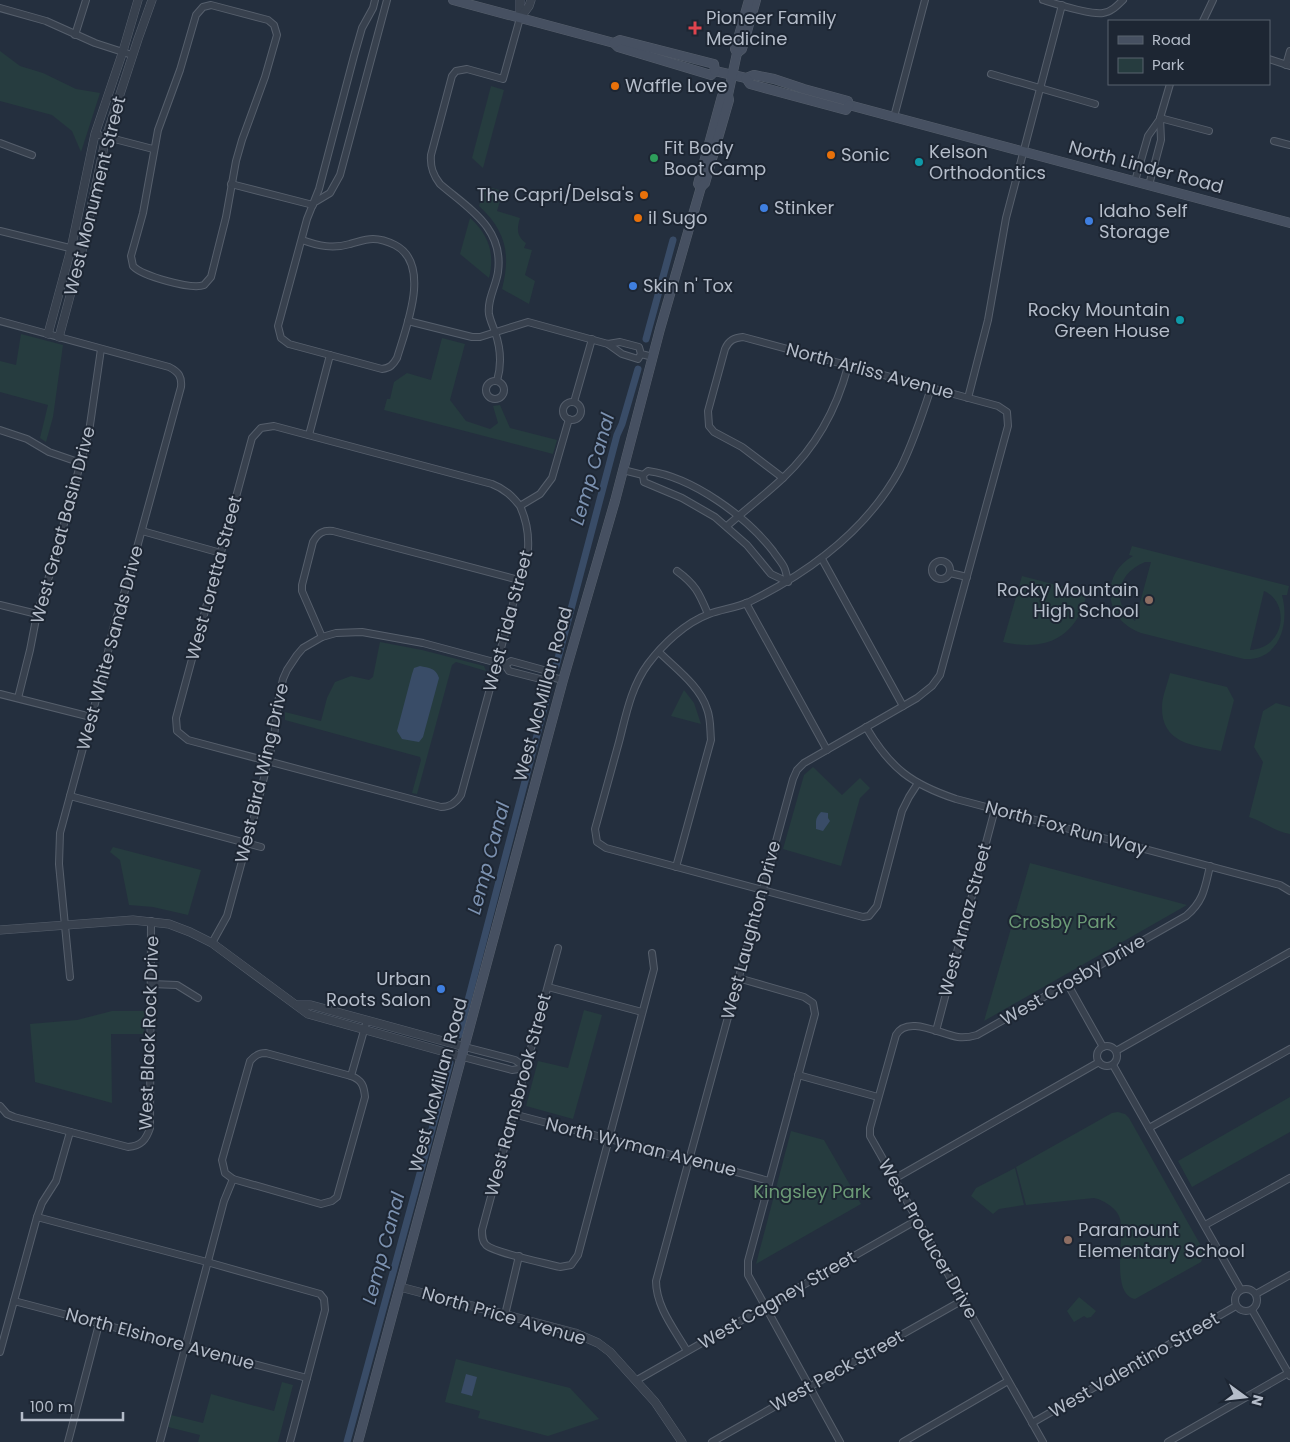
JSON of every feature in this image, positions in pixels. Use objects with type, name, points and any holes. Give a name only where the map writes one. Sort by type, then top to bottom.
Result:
[{"type":"main road","name":"North Linder Road","points":[[453,0],[614,43],[620,40],[714,64],[715,72],[746,78],[750,84],[846,110],[849,105],[1290,223]]},
{"type":"main road","name":"West McMillan Road","points":[[361,1441],[400,1286],[563,680],[623,470],[652,357],[701,187],[705,183],[721,131],[729,100],[728,95],[737,53],[735,49],[748,0]]},
{"type":"main road","name":"West McMillan Road","points":[[737,53],[742,49],[756,0]]},
{"type":"street","points":[[75,35],[86,0]]},
{"type":"street","name":"West Monument Street","points":[[48,334],[70,249],[95,134],[138,0]]},
{"type":"street","name":"West Monument Street","points":[[59,337],[82,251],[106,137],[152,0]]},
{"type":"street","points":[[302,240],[325,247],[334,247],[366,239],[385,240],[399,247],[407,256],[413,268],[414,291],[408,321],[397,358],[392,366],[382,369],[289,344],[281,338],[278,326],[302,240],[314,203],[362,28],[373,8],[374,0]]},
{"type":"street","points":[[232,184],[314,203],[330,193],[340,175],[387,0]]},
{"type":"street","points":[[497,381],[501,359],[489,316],[489,308],[498,274],[499,258],[497,243],[490,230],[480,219],[440,184],[431,168],[430,155],[450,80],[456,71],[467,69],[503,79],[520,18],[520,0]]},
{"type":"street","points":[[520,18],[531,0]]},
{"type":"street","points":[[894,117],[925,0]]},
{"type":"street","points":[[1043,0],[1092,13],[1103,13],[1115,8],[1123,0]]},
{"type":"street","points":[[1203,20],[1213,0]]},
{"type":"street","points":[[968,398],[988,320],[1006,218],[1062,5]]},
{"type":"street","points":[[214,6],[268,20],[275,27],[277,35],[265,77],[242,140],[211,277],[204,285],[194,287],[142,273],[133,266],[131,256],[143,214],[153,149],[164,110],[180,70],[196,15],[200,9],[214,6]]},
{"type":"street","points":[[0,8],[46,21],[95,43],[132,55]]},
{"type":"street","points":[[1270,59],[1288,65],[1290,51]]},
{"type":"street","points":[[991,74],[1095,104]]},
{"type":"street","points":[[1136,181],[1148,136],[1160,118],[1170,85]]},
{"type":"street","points":[[1160,118],[1210,131]]},
{"type":"street","points":[[1149,184],[1161,140],[1160,118]]},
{"type":"street","points":[[95,134],[153,149]]},
{"type":"street","points":[[1274,141],[1290,145]]},
{"type":"street","points":[[0,143],[32,155]]},
{"type":"street","points":[[0,231],[82,251]]},
{"type":"street","points":[[0,321],[102,350]]},
{"type":"street","points":[[408,321],[472,337],[480,337],[528,322],[608,344],[622,354],[638,359],[641,354],[640,348],[620,342],[608,344]]},
{"type":"street","name":"North Arliss Avenue","points":[[783,478],[742,447],[714,432],[709,426],[708,411],[725,348],[731,340],[743,338],[998,406],[1007,412]]},
{"type":"street","points":[[574,402],[592,339]]},
{"type":"street","name":"West White Sands Drive","points":[[70,977],[59,849],[60,834],[103,674],[113,629],[142,531],[182,380],[179,374],[169,367],[102,350]]},
{"type":"street","name":"West Great Basin Drive","points":[[18,698],[37,614],[53,564],[89,432],[102,350]]},
{"type":"street","points":[[641,354],[652,357]]},
{"type":"street","points":[[330,355],[309,435],[492,484],[512,496],[520,506],[540,494],[552,478],[569,420]]},
{"type":"street","points":[[727,526],[783,478],[804,455],[824,427],[842,387],[848,366]]},
{"type":"street","points":[[918,783],[902,812],[877,906],[869,916],[857,916],[606,848],[597,842],[595,830],[631,696],[643,672],[658,652],[675,636],[708,614],[746,603],[788,582],[822,559],[853,531],[879,500],[899,470],[920,424],[931,388]]},
{"type":"street","points":[[574,402],[579,405],[581,414],[575,420],[569,420],[564,416],[564,407],[568,403],[574,402]]},
{"type":"street","name":"West Laughton Drive","points":[[687,1351],[660,1304],[656,1291],[656,1281],[793,779],[797,770],[804,763],[917,698],[932,686],[940,675],[1008,426],[1007,412]]},
{"type":"street","name":"West Loretta Street","points":[[268,761],[188,740],[177,731],[176,718],[252,438],[261,428],[274,426],[309,435]]},
{"type":"street","points":[[0,430],[27,439],[49,452],[81,462]]},
{"type":"street","points":[[623,470],[642,475],[648,471],[659,472],[712,497],[738,516],[769,546],[783,565],[788,582]]},
{"type":"street","points":[[642,475],[644,482],[682,498],[715,517],[746,545],[771,574],[788,582]]},
{"type":"street","name":"West Tida Street","points":[[268,761],[441,807],[457,802],[461,795],[528,549],[529,532],[526,518],[520,506]]},
{"type":"street","points":[[142,531],[221,553]]},
{"type":"street","points":[[519,580],[333,531],[321,532],[313,542],[302,585],[302,592],[322,637],[336,633],[362,632],[423,643],[505,665],[511,661],[551,672],[551,677],[563,680]]},
{"type":"street","points":[[822,559],[903,706]]},
{"type":"street","points":[[677,571],[699,592],[708,614]]},
{"type":"street","points":[[950,572],[967,577]]},
{"type":"street","points":[[746,603],[827,750]]},
{"type":"street","points":[[0,605],[37,614]]},
{"type":"street","name":"West Bird Wing Drive","points":[[212,943],[227,916],[247,843],[276,727],[280,690],[286,670],[303,648],[322,637]]},
{"type":"street","points":[[658,652],[699,694],[707,708],[710,725],[710,740],[676,868]]},
{"type":"street","points":[[0,694],[91,717]]},
{"type":"street","name":"North Fox Run Way","points":[[866,727],[878,748],[894,765],[910,779],[941,794],[1280,885],[1290,891]]},
{"type":"street","points":[[70,796],[261,847]]},
{"type":"street","name":"West Arnaz Street","points":[[936,1031],[995,809]]},
{"type":"street","name":"West Crosby Drive","points":[[901,1027],[911,1025],[967,1038],[977,1035],[1186,916],[1196,907],[1202,897],[1210,866]]},
{"type":"street","points":[[0,930],[133,920],[169,924],[212,943],[308,1014],[512,1070],[526,1068]]},
{"type":"street","name":"West Black Rock Drive","points":[[70,1132],[128,1147],[142,1143],[147,1137],[150,1128],[152,921]]},
{"type":"street","name":"West Ramsbrook Street","points":[[520,1256],[493,1249],[484,1242],[482,1230],[558,948]]},
{"type":"street","points":[[1116,1051],[1290,952]]},
{"type":"street","points":[[505,1315],[520,1256],[560,1267],[571,1265],[578,1254],[654,969],[652,954]]},
{"type":"street","points":[[738,978],[804,997],[813,1003],[815,1014],[748,1261],[748,1275],[840,1442]]},
{"type":"street","points":[[151,984],[177,985],[198,998]]},
{"type":"street","points":[[1067,984],[1103,1047]]},
{"type":"street","points":[[548,987],[642,1012]]},
{"type":"street","points":[[298,1005],[311,1005],[515,1060],[526,1068]]},
{"type":"street","points":[[351,1076],[367,1020]]},
{"type":"street","name":"West Producer Drive","points":[[901,1027],[896,1035],[878,1097],[870,1128],[870,1136],[1043,1442]]},
{"type":"street","points":[[1109,1046],[1116,1051],[1117,1058],[1113,1064],[1105,1066],[1099,1062],[1097,1054],[1103,1047],[1109,1046]]},
{"type":"street","points":[[1149,1128],[1290,1049]]},
{"type":"street","points":[[266,1053],[351,1076],[358,1078],[362,1082],[365,1097],[339,1192],[332,1201],[321,1204],[233,1179],[225,1173],[222,1160],[248,1066],[254,1056],[266,1053]]},
{"type":"street","points":[[894,1179],[1099,1062]]},
{"type":"street","points":[[1113,1064],[1241,1290]]},
{"type":"street","points":[[798,1075],[878,1097]]},
{"type":"street","points":[[0,1352],[37,1217],[42,1204],[56,1181],[70,1132],[14,1117],[1,1108]]},
{"type":"street","name":"North Wyman Avenue","points":[[513,1114],[769,1181]]},
{"type":"street","points":[[1205,1225],[1290,1178]]},
{"type":"street","points":[[160,1442],[207,1262],[224,1201],[233,1179]]},
{"type":"street","points":[[37,1217],[320,1294],[324,1299],[325,1310],[290,1442]]},
{"type":"street","name":"West Cagney Street","points":[[637,1380],[917,1220]]},
{"type":"street","points":[[1256,1294],[1290,1275]]},
{"type":"street","name":"North Price Avenue","points":[[400,1286],[574,1333],[598,1342],[637,1380],[655,1402],[682,1442]]},
{"type":"street","points":[[1249,1289],[1256,1294],[1257,1302],[1252,1310],[1244,1311],[1236,1306],[1235,1298],[1241,1290],[1249,1289]]},
{"type":"street","name":"West Peck Street","points":[[712,1442],[963,1300]]},
{"type":"street","name":"North Elsinore Avenue","points":[[14,1301],[307,1378]]},
{"type":"street","name":"West Valentino Street","points":[[1032,1423],[1236,1306]]},
{"type":"street","points":[[1168,1442],[1290,1374],[1252,1310]]},
{"type":"street","points":[[68,1442],[99,1324]]},
{"type":"street","points":[[903,1442],[1008,1380]]},
{"type":"green space","points":[[0,51],[20,66],[43,73],[76,89],[100,93],[81,152],[72,131],[52,115],[0,101]]},
{"type":"green space","points":[[491,86],[504,90],[483,168],[472,158]]},
{"type":"green space","points":[[485,186],[503,191],[497,211],[520,218],[519,235],[526,243],[524,248],[532,250],[525,275],[535,281],[529,304],[502,289],[505,276],[506,254],[501,234],[488,215],[479,206]]},
{"type":"green space","points":[[470,218],[482,231],[489,245],[491,269],[489,278],[460,254]]},
{"type":"green space","points":[[21,334],[63,345],[53,417],[46,442],[40,438],[48,405],[0,392],[0,361],[16,365]]},
{"type":"green space","points":[[442,338],[465,344],[450,400],[466,421],[490,429],[498,423],[493,406],[500,405],[510,428],[557,440],[553,454],[384,410],[387,399],[390,399],[394,382],[407,373],[431,380]]},
{"type":"green space","points":[[1132,546],[1289,586],[1287,595],[1282,595],[1284,606],[1283,629],[1274,648],[1256,658],[1244,659],[1141,633],[1129,627],[1119,618],[1113,608],[1110,597],[1111,585],[1115,574],[1122,564],[1133,556],[1129,555]],"holes":[[[1145,562],[1151,562],[1135,621],[1122,606],[1120,589],[1128,573]],[[1264,591],[1278,605],[1280,624],[1277,633],[1271,641],[1262,647],[1250,650]]]},
{"type":"green space","points":[[1022,576],[1087,593],[1076,621],[1057,638],[1045,643],[1032,645],[1003,642]]},
{"type":"green space","points":[[380,642],[422,650],[484,666],[486,671],[456,662],[452,665],[417,794],[412,793],[421,760],[420,757],[285,720],[285,712],[321,721],[327,698],[335,682],[351,676],[369,680],[373,677]]},
{"type":"green space","points":[[1170,673],[1227,687],[1234,700],[1221,751],[1181,741],[1167,728],[1163,719],[1162,703]]},
{"type":"green space","points":[[684,690],[694,703],[701,724],[671,716]]},
{"type":"green space","points":[[1276,703],[1290,707],[1290,834],[1278,831],[1249,817],[1263,762],[1254,747],[1263,711]]},
{"type":"green space","points":[[813,767],[842,795],[860,778],[870,788],[860,798],[841,866],[783,849],[804,775]]},
{"type":"green space","points":[[113,847],[201,870],[188,915],[153,907],[129,905],[120,860],[110,852]]},
{"type":"green space","name":"Crosby Park","points":[[1030,863],[1187,905],[984,1021]]},
{"type":"green space","points":[[584,1010],[602,1015],[573,1119],[526,1106],[538,1061],[568,1068]]},
{"type":"green space","points":[[112,1011],[144,1011],[144,1034],[111,1034],[112,1103],[35,1082],[30,1024],[77,1020]]},
{"type":"green space","points":[[1290,1097],[1290,1132],[1192,1187],[1178,1161]]},
{"type":"green space","points":[[1112,1113],[1125,1114],[1129,1118],[1205,1253],[1201,1262],[1135,1299],[1127,1295],[1123,1287],[1120,1264],[1121,1227],[1119,1215],[1114,1208],[1094,1198],[1026,1205],[1016,1167]]},
{"type":"green space","name":"Kingsley Park","points":[[791,1131],[824,1140],[861,1204],[756,1264]]},
{"type":"green space","points":[[1015,1168],[1024,1205],[999,1209],[993,1214],[971,1196],[976,1188]]},
{"type":"green space","points":[[1079,1297],[1096,1311],[1091,1317],[1087,1318],[1084,1316],[1074,1322],[1067,1311]]},
{"type":"green space","points":[[456,1359],[570,1388],[599,1419],[548,1436],[478,1418],[480,1411],[445,1402]]},
{"type":"green space","points":[[282,1382],[293,1385],[278,1442],[198,1442],[200,1435],[168,1427],[171,1415],[203,1423],[211,1394],[274,1411]]},
{"type":"water","points":[[420,666],[434,670],[439,678],[423,737],[419,742],[402,739],[397,731],[414,668]]},
{"type":"water","points":[[821,812],[828,813],[830,821],[823,831],[816,829],[816,820]]},
{"type":"water","points":[[466,1374],[477,1377],[472,1396],[461,1393]]},
{"type":"waterway","name":"Lemp Canal","points":[[646,339],[673,240]]},
{"type":"waterway","name":"Lemp Canal","points":[[556,666],[617,435],[638,369]]},
{"type":"waterway","name":"Lemp Canal","points":[[459,1035],[549,689]]},
{"type":"waterway","name":"Lemp Canal","points":[[347,1442],[450,1063]]},
{"type":"place","name":"Pioneer Family Medicine","points":[[695,28]]},
{"type":"place","name":"Waffle Love","points":[[615,86]]},
{"type":"place","name":"Sonic","points":[[831,155]]},
{"type":"place","name":"Fit Body Boot Camp","points":[[654,158]]},
{"type":"place","name":"Kelson Orthodontics","points":[[919,162]]},
{"type":"place","name":"The Capri/Delsa's","points":[[644,195]]},
{"type":"place","name":"Stinker","points":[[764,208]]},
{"type":"place","name":"il Sugo","points":[[638,218]]},
{"type":"place","name":"Idaho Self Storage","points":[[1089,221]]},
{"type":"place","name":"Skin n' Tox","points":[[633,286]]},
{"type":"place","name":"Rocky Mountain Green House","points":[[1180,320]]},
{"type":"place","name":"Rocky Mountain High School","points":[[1149,600]]},
{"type":"place","name":"Urban Roots Salon","points":[[441,989]]},
{"type":"place","name":"Paramount Elementary School","points":[[1068,1240]]}]
